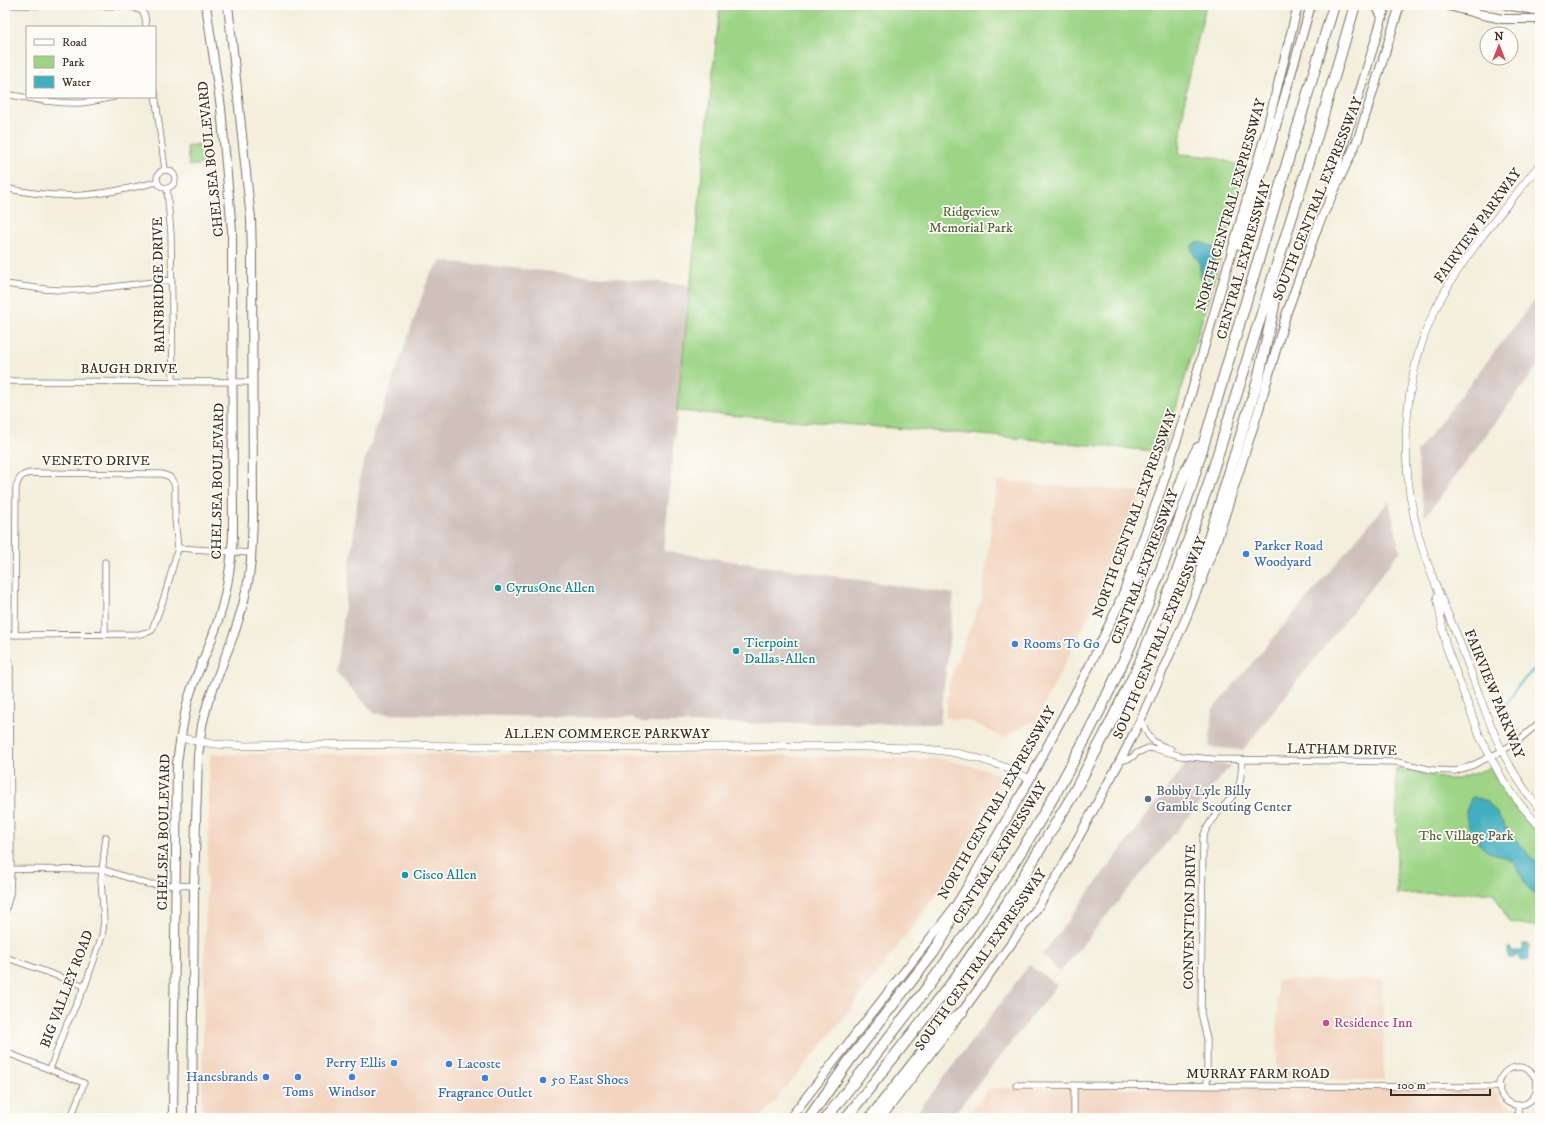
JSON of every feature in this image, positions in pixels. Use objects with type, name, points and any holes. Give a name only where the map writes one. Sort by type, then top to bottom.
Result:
[{"type":"highway","name":"CENTRAL EXPRESSWAY","points":[[826,1118],[964,937],[1016,859],[1052,800],[1093,722],[1127,651],[1140,622],[1179,521],[1207,433],[1334,5]]},
{"type":"highway","points":[[846,1118],[950,985],[999,915],[1059,820],[1105,734],[1146,647],[1184,553],[1207,489],[1317,136],[1355,5]]},
{"type":"highway","points":[[1201,581],[1203,558],[1258,380],[1274,306],[1271,281]]},
{"type":"highway","points":[[1120,602],[1136,580],[1151,551],[1172,508],[1185,472],[1207,433]]},
{"type":"highway","points":[[809,1118],[849,1060],[934,952],[946,932],[954,908]]},
{"type":"highway","points":[[870,1118],[938,1032],[962,1012]]},
{"type":"main road","name":"CHELSEA BOULEVARD","points":[[173,1118],[176,784],[180,738],[191,692],[223,604],[230,570],[232,551],[233,250],[221,108],[206,5]]},
{"type":"main road","points":[[192,1118],[194,886],[197,777],[200,742],[208,702],[235,631],[246,594],[251,553],[251,219],[228,5]]},
{"type":"main road","name":"NORTH CENTRAL EXPRESSWAY","points":[[790,1118],[954,908],[1030,779],[1089,667],[1120,602],[1174,451],[1267,128],[1298,5]]},
{"type":"main road","points":[[1226,273],[1239,245],[1289,83],[1311,5]]},
{"type":"main road","points":[[1374,5],[1377,7],[1382,17]]},
{"type":"main road","points":[[1318,226],[1386,5]]},
{"type":"main road","name":"SOUTH CENTRAL EXPRESSWAY","points":[[881,1118],[1015,940],[1058,875],[1141,719],[1201,581],[1227,511],[1259,409],[1286,315],[1318,226],[1358,139],[1400,5]]},
{"type":"main road","points":[[1445,5],[1502,19],[1540,19]]},
{"type":"main road","points":[[1506,5],[1540,12]]},
{"type":"street","points":[[5,5],[130,6],[142,11],[145,16],[146,26]]},
{"type":"street","points":[[5,94],[26,98]]},
{"type":"street","points":[[28,98],[63,103],[81,103],[108,98]]},
{"type":"street","name":"BAINBRIDGE DRIVE","points":[[156,98],[165,170],[173,173],[175,179],[173,184],[167,188],[171,234],[173,381]]},
{"type":"street","name":"FAIRVIEW PARKWAY","points":[[1540,164],[1470,254],[1444,294],[1428,329],[1414,373],[1407,412],[1407,471],[1416,525],[1434,583],[1459,643],[1487,719],[1502,751],[1514,776],[1540,809]]},
{"type":"street","points":[[157,182],[158,175],[165,170]]},
{"type":"street","points":[[157,182],[162,187],[167,188]]},
{"type":"street","points":[[5,188],[47,196],[84,196],[115,192],[157,182]]},
{"type":"street","points":[[5,284],[68,290],[172,280]]},
{"type":"street","name":"BAUGH DRIVE","points":[[5,382],[252,382]]},
{"type":"street","name":"VENETO DRIVE","points":[[15,634],[16,488],[17,482],[26,474],[162,474],[170,477],[175,485],[175,519],[178,548]]},
{"type":"street","points":[[5,634],[144,634],[154,627],[165,596],[178,548],[251,553]]},
{"type":"street","points":[[105,562],[106,634]]},
{"type":"street","name":"FAIRVIEW PARKWAY","points":[[1434,583],[1446,646],[1475,724],[1504,782],[1520,804],[1540,827]]},
{"type":"street","points":[[5,913],[10,894],[11,869],[10,662]]},
{"type":"street","name":"LATHAM DRIVE","points":[[1141,719],[1148,737],[1153,741],[1164,747],[1190,756]]},
{"type":"street","points":[[1502,751],[1520,740],[1540,722]]},
{"type":"street","name":"ALLEN COMMERCE PARKWAY","points":[[180,738],[200,742],[252,746],[313,744],[621,748],[808,746],[907,747],[946,751],[977,758],[1002,766],[1030,779]]},
{"type":"street","name":"LATHAM DRIVE","points":[[1120,761],[1131,758],[1137,753],[1148,748],[1181,756],[1242,760],[1397,762],[1447,772],[1471,766],[1502,751]]},
{"type":"street","name":"CONVENTION DRIVE","points":[[1207,1086],[1207,1039],[1201,1013],[1203,838],[1208,824],[1237,790],[1240,782],[1242,760]]},
{"type":"street","name":"BIG VALLEY ROAD","points":[[50,1069],[66,1026],[84,986],[103,931],[104,916],[101,880],[106,837]]},
{"type":"street","points":[[11,869],[102,870],[114,872],[147,884],[194,886]]},
{"type":"street","points":[[5,957],[84,986]]},
{"type":"street","points":[[5,1052],[84,1083],[71,1118]]},
{"type":"street","points":[[1518,1067],[1526,1070],[1533,1075],[1536,1080],[1538,1093],[1529,1101],[1518,1105],[1507,1101],[1501,1093],[1500,1087],[1503,1076],[1512,1068],[1518,1067]]},
{"type":"street","name":"MURRAY FARM ROAD","points":[[1016,1085],[1500,1087]]},
{"type":"street","points":[[1074,1085],[1074,1118]]},
{"type":"street","points":[[1518,1105],[1518,1118]]},
{"type":"shaded area","points":[[441,261],[690,285],[664,551],[954,594],[940,724],[645,723],[631,718],[375,714],[337,673],[361,471],[429,276]]},
{"type":"shaded area","points":[[1540,293],[1540,363],[1425,517],[1417,452]]},
{"type":"shaded area","points":[[997,481],[1142,492],[1105,584],[1037,719],[1003,738],[971,721],[945,718],[949,682],[982,598]]},
{"type":"shaded area","points":[[1389,501],[1400,551],[1243,750],[1209,747],[1213,709]]},
{"type":"shaded area","points":[[210,754],[689,754],[941,759],[984,769],[1004,776],[943,886],[839,1024],[761,1118],[202,1118]]},
{"type":"shaded area","points":[[1187,762],[1231,765],[1060,972],[1042,955]]},
{"type":"shaded area","points":[[1029,965],[1057,985],[951,1118],[913,1118]]},
{"type":"shaded area","points":[[1383,979],[1384,1080],[1277,1079],[1277,980]]},
{"type":"shaded area","points":[[989,1088],[1383,1089],[1486,1091],[1496,1092],[1500,1099],[1513,1107],[1521,1107],[1540,1102],[1540,1118],[965,1118]]},
{"type":"green space","name":"Ridgeview Memorial Park","points":[[720,5],[1206,5],[1186,90],[1179,154],[1214,157],[1247,168],[1163,452],[994,436],[677,411]]},
{"type":"green space","points":[[202,144],[205,164],[189,166],[187,146]]},
{"type":"green space","name":"The Village Park","points":[[1396,768],[1448,779],[1457,779],[1490,768],[1522,815],[1540,833],[1540,927],[1509,922],[1493,892],[1397,894]]},
{"type":"water","points":[[1200,242],[1213,247],[1216,251],[1210,275],[1206,279],[1200,276],[1200,263],[1192,252],[1192,245]]},
{"type":"water","points":[[1474,797],[1487,801],[1499,816],[1508,831],[1540,866],[1540,897],[1530,890],[1516,866],[1512,862],[1504,857],[1489,852],[1476,840],[1466,818],[1467,809],[1471,798]]},
{"type":"water","points":[[1523,944],[1529,944],[1529,960],[1520,960],[1520,956],[1508,958],[1508,948],[1511,948],[1511,951],[1523,951]]},
{"type":"waterway","points":[[1500,716],[1517,687],[1540,663]]},
{"type":"place","name":"Parker Road Woodyard","points":[[1246,554]]},
{"type":"place","name":"CyrusOne Allen","points":[[498,588]]},
{"type":"place","name":"Rooms To Go","points":[[1015,644]]},
{"type":"place","name":"Tierpoint Dallas-Allen","points":[[736,651]]},
{"type":"place","name":"Bobby Lyle Billy Gamble Scouting Center","points":[[1148,799]]},
{"type":"place","name":"Cisco Allen","points":[[405,875]]},
{"type":"place","name":"Residence Inn","points":[[1326,1023]]},
{"type":"place","name":"Perry Ellis","points":[[394,1063]]},
{"type":"place","name":"Lacoste","points":[[449,1064]]},
{"type":"place","name":"Hanesbrands","points":[[266,1077]]},
{"type":"place","name":"Toms","points":[[298,1077]]},
{"type":"place","name":"Windsor","points":[[352,1077]]},
{"type":"place","name":"Fragrance Outlet","points":[[485,1078]]},
{"type":"place","name":"50 East Shoes","points":[[543,1080]]}]
